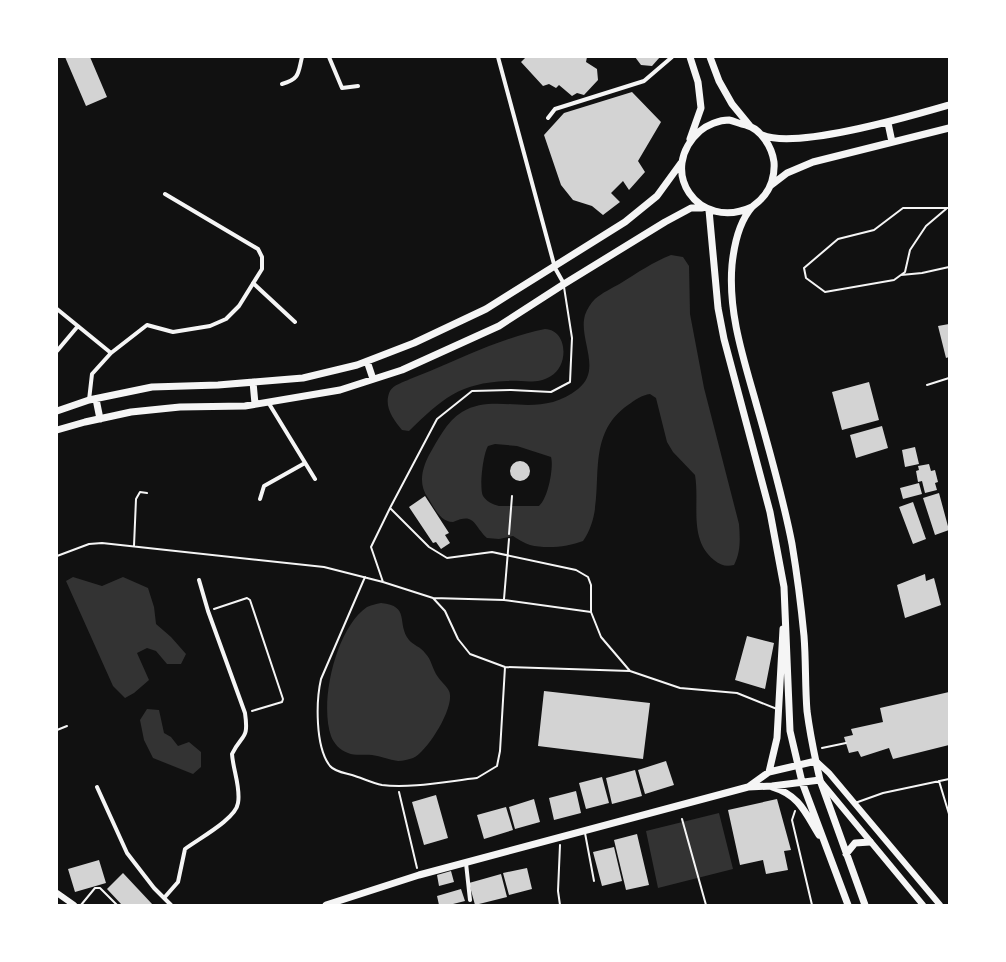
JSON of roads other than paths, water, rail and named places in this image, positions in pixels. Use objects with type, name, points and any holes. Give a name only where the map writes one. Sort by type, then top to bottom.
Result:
[{"type":"main road","points":[[57,411],[93,399],[152,387],[303,378],[367,361],[414,343],[486,309],[555,268],[625,222],[657,196],[681,163],[701,108],[698,82],[690,57]]},
{"type":"main road","points":[[710,57],[719,81],[732,104],[750,126],[761,135],[769,146],[774,159],[774,173],[770,186],[762,198],[752,207],[740,228],[734,251],[731,299],[739,345],[763,428],[791,541],[804,637],[807,712],[820,780],[865,905]]},
{"type":"main road","points":[[761,135],[771,139],[803,137],[888,123],[949,105]]},
{"type":"main road","points":[[690,141],[706,126],[728,120],[750,126]]},
{"type":"main road","points":[[888,123],[892,142]]},
{"type":"main road","points":[[770,186],[787,173],[812,162],[949,128]]},
{"type":"main road","points":[[681,163],[685,185],[690,195],[706,209],[718,308],[724,339],[770,512],[784,587],[790,731],[802,782],[848,905]]},
{"type":"main road","points":[[57,430],[131,412],[180,407],[256,404],[340,390],[402,370],[499,326],[564,284],[665,222],[691,208],[706,209],[731,214],[752,207]]},
{"type":"main road","points":[[367,361],[373,379]]},
{"type":"main road","points":[[253,382],[256,404]]},
{"type":"main road","points":[[93,399],[100,419]]},
{"type":"main road","points":[[769,772],[775,751],[779,710],[784,587]]},
{"type":"main road","points":[[748,787],[769,772],[816,761]]},
{"type":"main road","points":[[816,761],[829,773],[855,803],[940,905]]},
{"type":"main road","points":[[326,905],[466,863],[748,787],[772,786],[820,780]]},
{"type":"main road","points":[[820,780],[923,905]]},
{"type":"main road","points":[[772,786],[791,794],[800,804],[827,849]]},
{"type":"main road","points":[[846,854],[854,843],[870,842]]},
{"type":"main road","points":[[57,893],[74,905]]},
{"type":"street","points":[[282,84],[296,78],[300,70],[302,57]]},
{"type":"street","points":[[329,57],[342,88],[358,86]]},
{"type":"street","points":[[498,57],[555,268],[564,284]]},
{"type":"street","points":[[548,118],[555,109],[644,81],[672,57]]},
{"type":"street","points":[[93,399],[92,374],[111,353],[147,325],[173,332],[210,326],[226,319],[239,306],[262,269],[262,256],[258,249],[165,194]]},
{"type":"street","points":[[253,283],[295,322]]},
{"type":"street","points":[[57,309],[111,353]]},
{"type":"street","points":[[57,351],[78,326]]},
{"type":"street","points":[[268,402],[315,479]]},
{"type":"street","points":[[260,499],[264,486],[305,463]]},
{"type":"street","points":[[164,898],[178,882],[185,849],[213,830],[236,810],[239,800],[232,754],[246,734],[245,713],[208,611],[199,580]]},
{"type":"street","points":[[97,787],[127,854],[154,888],[171,905]]},
{"type":"street","points":[[466,863],[470,900]]},
{"type":"lane","points":[[383,582],[371,547],[437,419],[472,391],[511,390],[551,392],[570,382],[572,338],[564,284]]},
{"type":"lane","points":[[134,546],[136,500],[140,492],[147,493]]},
{"type":"lane","points":[[390,508],[429,547],[447,558],[492,552],[576,570],[588,577],[591,585],[591,612],[601,637],[630,670]]},
{"type":"lane","points":[[504,600],[509,539]]},
{"type":"lane","points":[[57,556],[89,544],[102,543],[134,546],[324,567],[383,582],[433,598],[504,600],[591,612]]},
{"type":"lane","points":[[365,578],[321,679],[319,699],[320,738],[325,756],[331,767],[338,771],[381,785],[477,778],[497,766],[500,751],[505,667]]},
{"type":"lane","points":[[433,598],[445,611],[458,639],[470,654],[505,667],[630,670],[680,688],[737,693],[779,710],[789,716]]},
{"type":"lane","points":[[57,730],[67,726]]},
{"type":"lane","points":[[855,803],[883,793],[949,779]]},
{"type":"lane","points":[[939,781],[949,814]]},
{"type":"lane","points":[[945,799],[949,798]]},
{"type":"lane","points":[[585,832],[594,881]]},
{"type":"lane","points":[[81,905],[95,888],[100,888],[117,905]]}]
